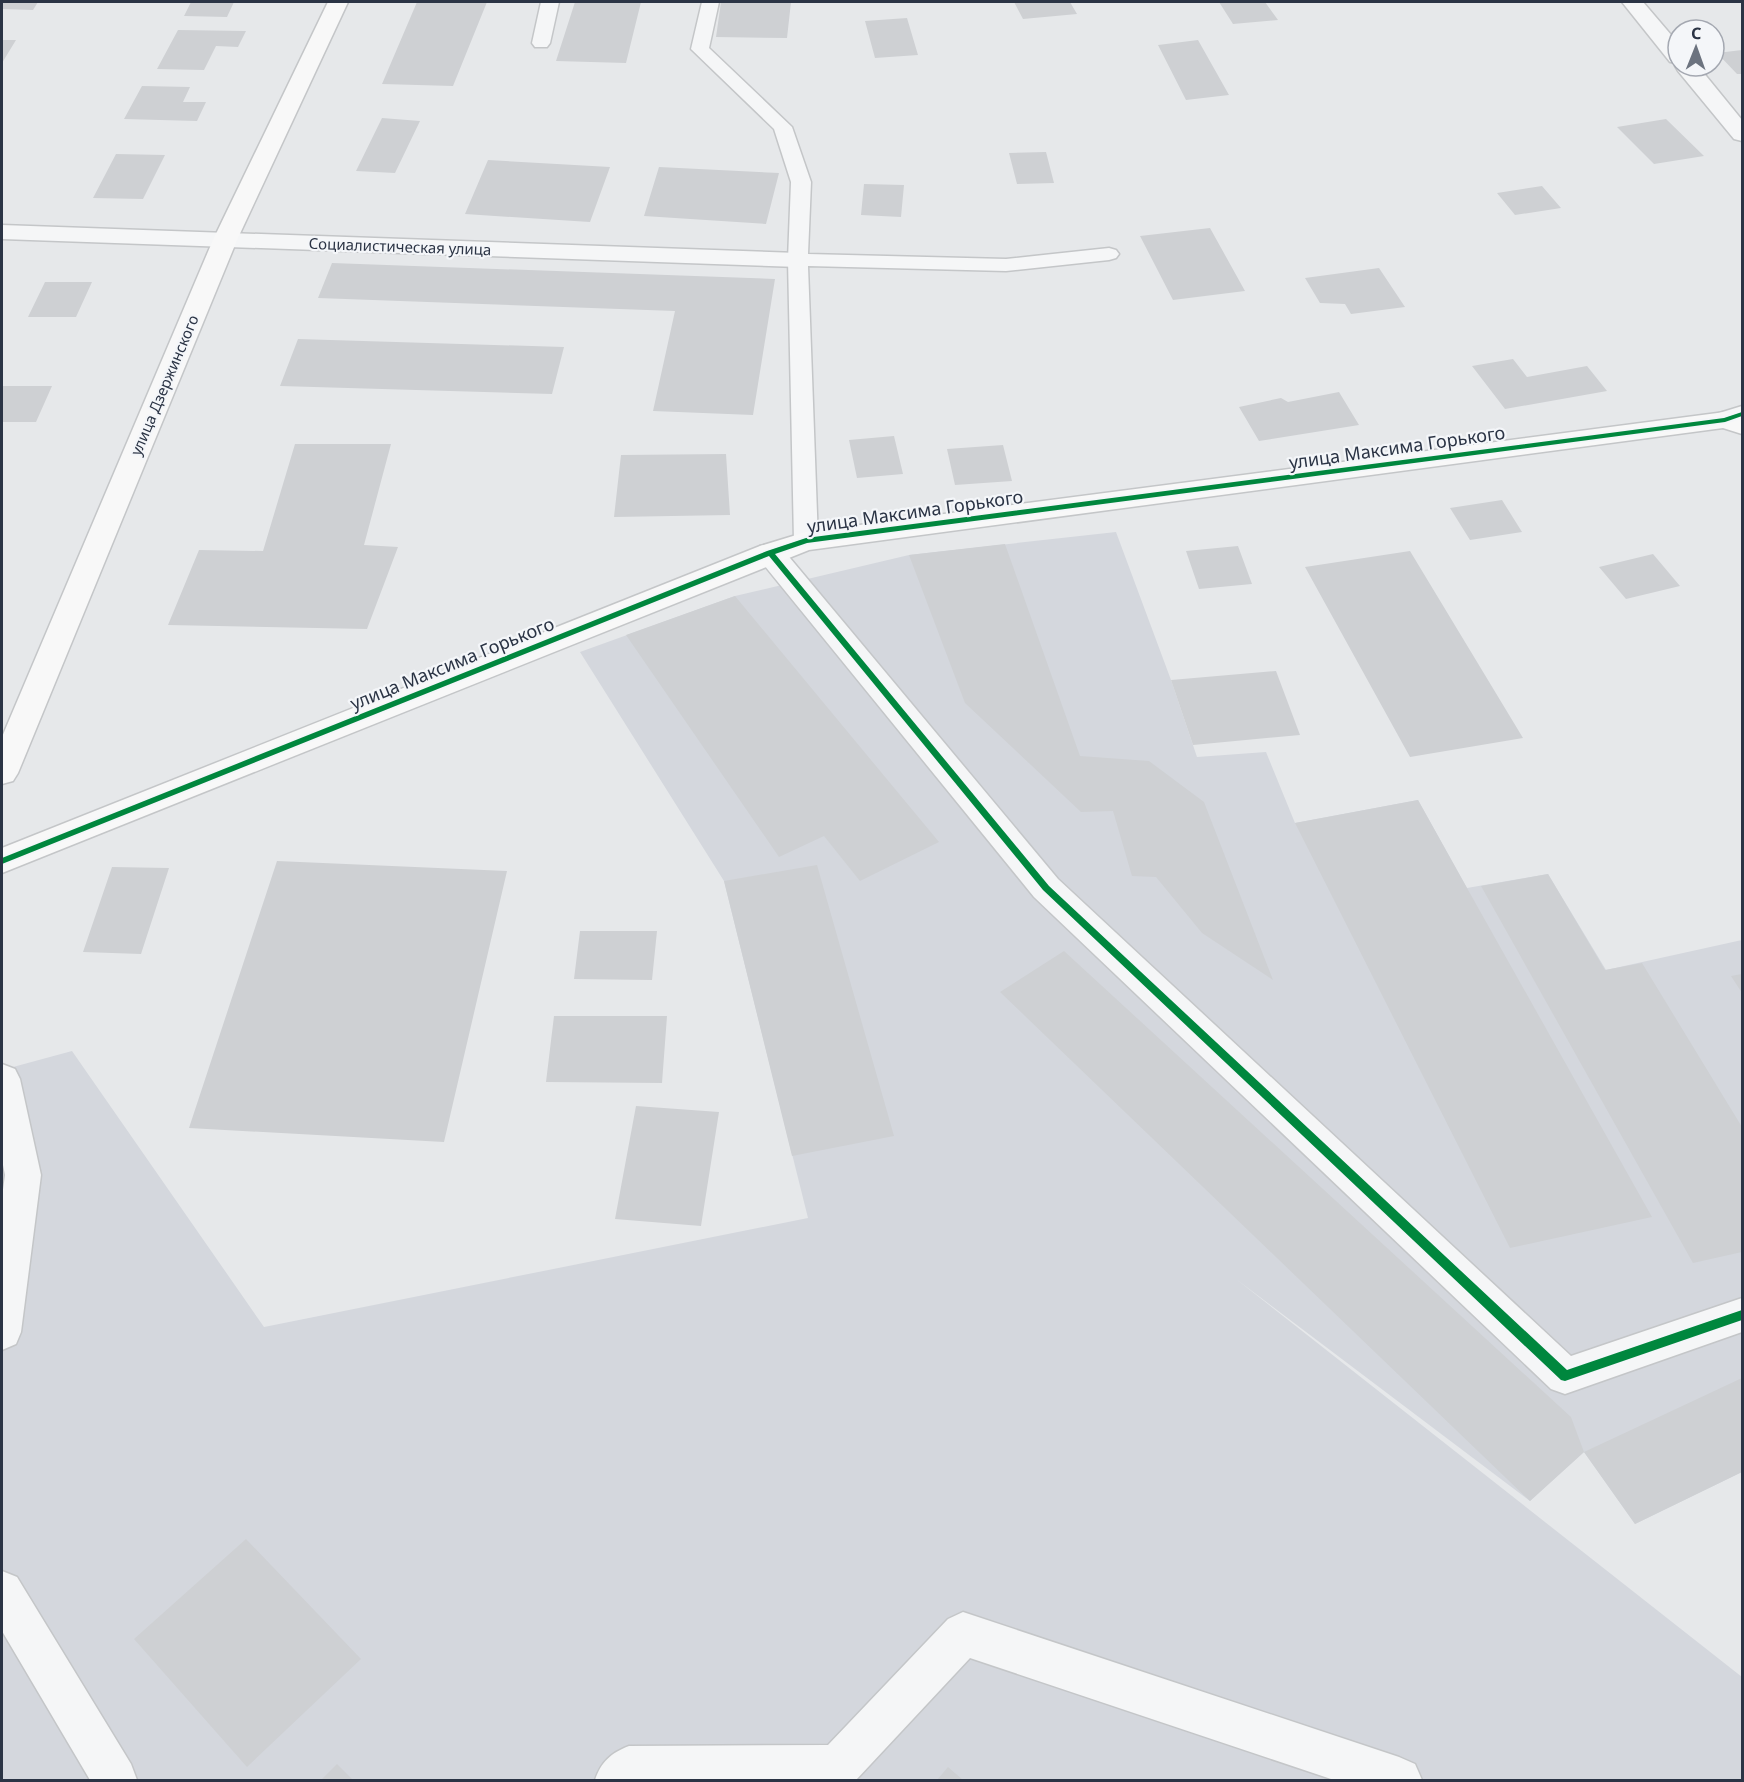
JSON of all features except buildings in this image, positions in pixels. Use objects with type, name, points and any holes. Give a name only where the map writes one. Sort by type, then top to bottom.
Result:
[{"type":"street","name":"улица Дзержинского","points":[[2,773],[225,240],[338,2]]},
{"type":"street","points":[[1632,2],[1666,43]]},
{"type":"street","points":[[1696,78],[1743,134]]},
{"type":"street","name":"Социалистическая улица","points":[[2,232],[798,260]]},
{"type":"street","name":"улица Максима Горького","points":[[2,861],[806,541],[1737,420]]},
{"type":"street","points":[[770,554],[1046,888],[1565,1376],[1743,1315]]},
{"type":"street","points":[[2,1079],[23,1175],[2,1332]]},
{"type":"street","points":[[2,1592],[115,1780]]},
{"type":"street","points":[[617,1780],[629,1768],[838,1767],[963,1634],[1400,1780]]},
{"type":"lane","points":[[541,43],[550,2]]},
{"type":"lane","points":[[710,2],[700,48],[783,127],[801,182],[798,260],[806,541]]},
{"type":"lane","points":[[798,260],[1006,265],[1108,254]]},
{"type":"shaded area","points":[[1116,532],[1197,757],[1266,752],[1295,823],[1418,800],[1467,888],[1548,874],[1606,970],[1742,940],[1742,1472],[1635,1524],[1584,1452],[1530,1501],[1236,1279],[1742,1677],[1742,1780],[2,1780],[2,1070],[72,1051],[264,1327],[808,1218],[724,881],[580,652],[735,596],[909,555]]},
{"type":"cycle path","points":[[2,861],[770,553],[806,541],[1725,420],[1742,414]]},
{"type":"cycle path","points":[[770,553],[1046,888],[1565,1376],[1742,1315]]}]
